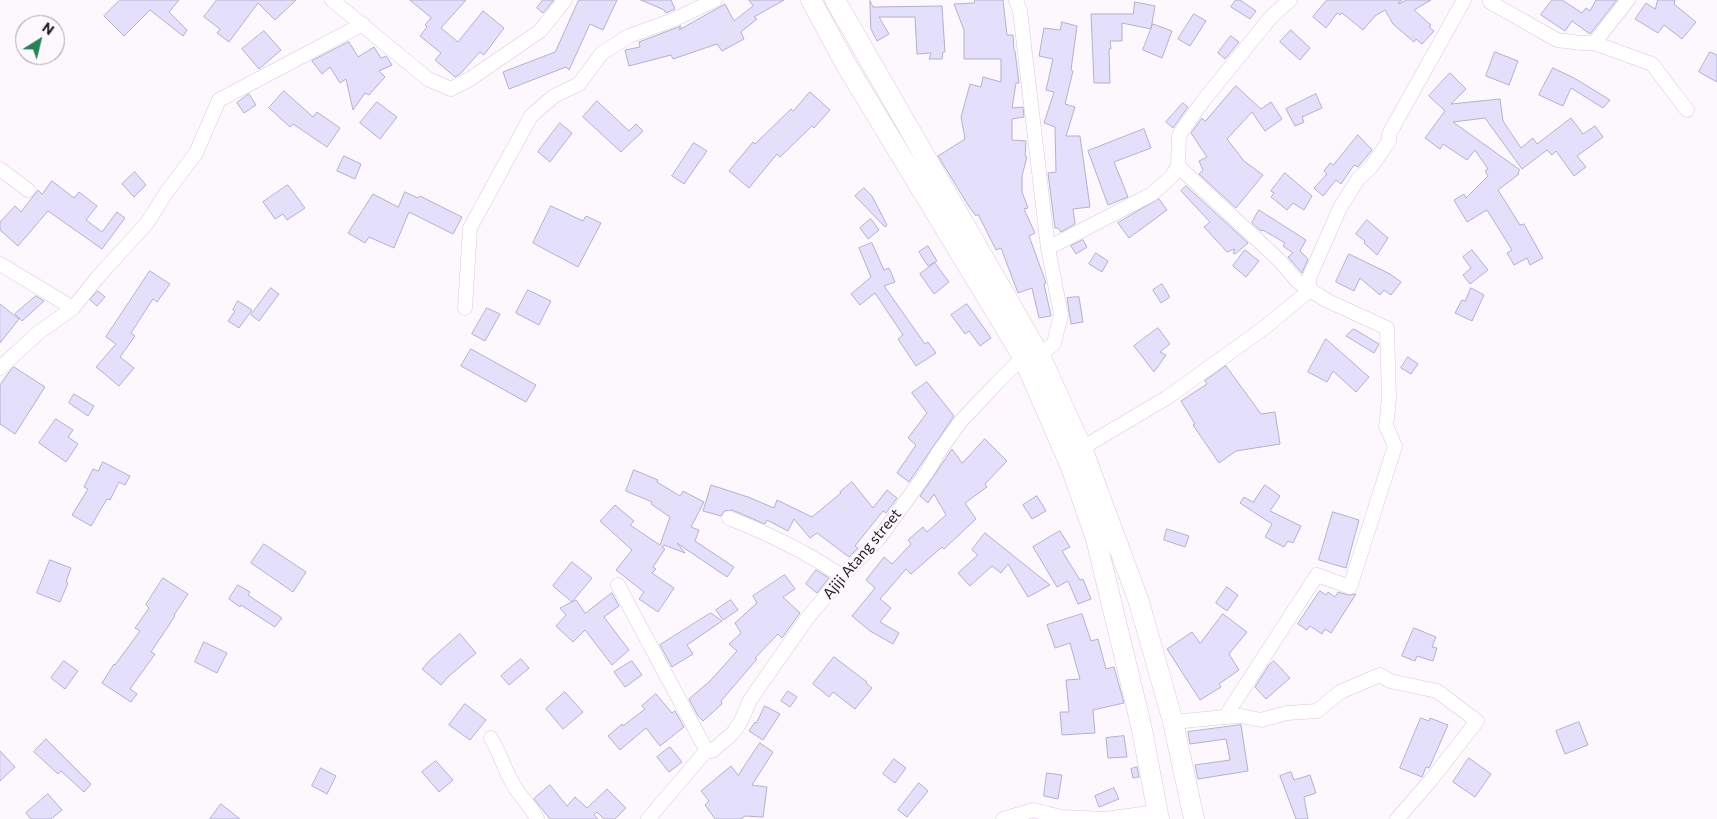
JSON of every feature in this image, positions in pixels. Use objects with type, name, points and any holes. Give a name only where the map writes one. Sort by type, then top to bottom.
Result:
[{"type":"main road","points":[[811,0],[846,63],[1032,357],[1096,539],[1141,725],[1158,816]]},
{"type":"main road","points":[[837,1],[1082,448],[1139,602],[1173,722],[1194,819]]},
{"type":"street","points":[[332,0],[428,79],[451,89],[540,31],[566,0]]},
{"type":"street","points":[[465,308],[470,228],[531,116],[554,96],[579,84],[602,53],[629,36],[673,20],[715,0]]},
{"type":"street","name":"Ajiji Atang street","points":[[648,819],[706,751],[712,751],[733,732],[741,721],[750,700],[806,620],[842,576],[877,541],[961,421],[996,384],[1054,343],[1061,315],[1048,248],[1021,21],[1016,0]]},
{"type":"street","points":[[1048,248],[1152,194],[1172,176],[1178,166],[1179,135],[1203,101],[1271,17],[1290,0]]},
{"type":"street","points":[[1310,290],[1309,278],[1340,208],[1358,179],[1371,167],[1390,141],[1389,134],[1434,57],[1464,0]]},
{"type":"street","points":[[1594,43],[1628,0]]},
{"type":"street","points":[[1487,1],[1557,40],[1594,43],[1652,64],[1687,110]]},
{"type":"street","points":[[0,368],[38,333],[73,308],[97,278],[147,223],[166,193],[196,153],[219,100],[362,24]]},
{"type":"street","points":[[1178,166],[1279,260],[1298,282],[1328,301],[1387,328],[1389,399],[1386,426],[1395,446],[1350,587],[1317,575],[1225,717]]},
{"type":"street","points":[[0,169],[28,190]]},
{"type":"street","points":[[0,264],[73,308]]},
{"type":"street","points":[[1082,448],[1168,396],[1264,328],[1310,290]]},
{"type":"street","points":[[730,518],[808,554],[842,576]]},
{"type":"street","points":[[618,585],[706,751]]},
{"type":"street","points":[[1173,722],[1242,716],[1260,720],[1287,713],[1317,711],[1340,692],[1380,676],[1390,681],[1437,691],[1477,720],[1431,780],[1397,819]]},
{"type":"street","points":[[491,738],[513,784],[534,811],[537,819]]},
{"type":"street","points":[[1003,819],[1032,810],[1061,817],[1105,819],[1158,816]]},
{"type":"building","points":[[120,0],[179,0],[169,12],[187,30],[183,36],[150,10],[124,36],[104,16]]},
{"type":"building","points":[[217,0],[296,0],[275,20],[258,3],[229,42],[217,33],[220,29],[204,17]]},
{"type":"building","points":[[410,0],[466,0],[441,28],[458,42],[483,11],[504,28],[484,55],[480,52],[455,77],[435,60],[441,53],[420,36],[431,18]]},
{"type":"building","points":[[543,0],[554,0],[543,13],[537,8]]},
{"type":"building","points":[[579,0],[617,0],[603,30],[590,24],[569,70],[566,67],[509,89],[503,72],[555,52]]},
{"type":"building","points":[[641,0],[671,0],[675,9],[666,13],[664,10]]},
{"type":"building","points":[[749,0],[784,0],[754,17],[757,19],[741,32],[744,39],[722,51],[717,44],[673,59],[671,55],[629,66],[625,50],[640,47],[639,42],[681,26],[679,30],[725,4],[734,21],[753,6]]},
{"type":"building","points":[[975,0],[1003,0],[1007,35],[1013,35],[1019,83],[1016,83],[1012,108],[1023,107],[1024,117],[1012,119],[1012,140],[1026,141],[1025,156],[1027,157],[1022,176],[1022,192],[1028,208],[1024,209],[1035,233],[1029,236],[1046,283],[1044,284],[1051,316],[1039,318],[1032,288],[1018,293],[1001,248],[996,250],[978,214],[976,216],[968,205],[938,156],[965,139],[961,117],[970,84],[981,87],[983,77],[1001,82],[1001,59],[964,59],[964,30],[954,4],[974,3]]},
{"type":"building","points":[[1236,0],[1240,0],[1256,11],[1250,19],[1231,7]]},
{"type":"building","points":[[1327,0],[1402,0],[1399,4],[1406,0],[1431,0],[1414,10],[1431,25],[1429,27],[1434,31],[1422,44],[1416,39],[1414,42],[1393,24],[1385,10],[1375,16],[1363,30],[1342,13],[1340,15],[1337,13],[1326,28],[1313,17]]},
{"type":"building","points":[[1552,0],[1562,0],[1582,13],[1586,8],[1590,11],[1596,0],[1617,0],[1590,34],[1572,21],[1565,31],[1541,15]]},
{"type":"building","points":[[1658,0],[1675,0],[1674,4],[1696,22],[1682,39],[1664,25],[1658,33],[1635,19],[1646,3],[1655,9]]},
{"type":"building","points":[[870,1],[873,7],[942,6],[945,52],[943,52],[942,59],[929,59],[931,53],[917,54],[915,17],[879,17],[889,34],[877,41],[871,29]]},
{"type":"building","points":[[1135,2],[1155,6],[1151,29],[1122,23],[1122,41],[1110,41],[1110,83],[1094,83],[1091,14],[1133,14]]},
{"type":"building","points":[[1194,14],[1206,21],[1190,46],[1178,39]]},
{"type":"building","points":[[1062,22],[1077,26],[1071,70],[1073,71],[1065,104],[1075,107],[1066,136],[1080,136],[1090,207],[1073,209],[1075,224],[1061,232],[1058,228],[1055,228],[1048,173],[1056,172],[1055,127],[1044,123],[1054,92],[1046,90],[1053,59],[1039,56],[1044,28],[1060,30]]},
{"type":"building","points":[[1153,24],[1172,31],[1162,58],[1143,50]]},
{"type":"building","points":[[1291,30],[1310,48],[1300,60],[1280,42]]},
{"type":"building","points":[[264,31],[281,50],[259,69],[242,49]]},
{"type":"building","points":[[1231,36],[1239,42],[1225,59],[1218,53]]},
{"type":"building","points":[[349,42],[358,57],[374,47],[381,58],[386,56],[392,65],[379,71],[385,77],[369,95],[365,93],[353,110],[346,79],[340,83],[330,67],[322,74],[312,61]]},
{"type":"building","points":[[1495,52],[1518,61],[1509,85],[1486,76]]},
{"type":"building","points":[[1710,52],[1717,55],[1717,82],[1699,72]]},
{"type":"building","points":[[1553,68],[1574,78],[1610,100],[1603,108],[1571,88],[1563,106],[1539,95]]},
{"type":"building","points":[[1450,73],[1466,89],[1451,104],[1500,99],[1503,121],[1521,148],[1533,138],[1537,144],[1571,118],[1583,134],[1595,126],[1603,137],[1577,156],[1586,167],[1574,176],[1556,151],[1552,155],[1547,150],[1522,169],[1485,118],[1453,122],[1520,170],[1519,174],[1498,190],[1520,225],[1524,224],[1543,258],[1530,265],[1527,258],[1514,265],[1507,253],[1512,250],[1487,210],[1467,222],[1454,200],[1464,194],[1466,198],[1488,176],[1485,171],[1488,169],[1475,150],[1467,160],[1443,144],[1440,149],[1425,138],[1445,111],[1429,96]]},
{"type":"building","points":[[1236,86],[1261,109],[1271,102],[1282,119],[1265,131],[1252,112],[1227,139],[1244,161],[1263,175],[1236,208],[1199,174],[1203,170],[1199,161],[1207,157],[1191,133],[1202,118],[1205,121]]},
{"type":"building","points":[[284,91],[313,117],[317,112],[340,128],[327,147],[293,124],[290,127],[269,108]]},
{"type":"building","points":[[810,92],[830,110],[814,128],[812,126],[780,157],[777,154],[749,188],[729,171],[753,142],[755,144],[791,109],[793,111]]},
{"type":"building","points":[[249,94],[256,105],[244,113],[237,103]]},
{"type":"building","points":[[1316,94],[1322,108],[1302,117],[1304,122],[1295,126],[1286,109]]},
{"type":"building","points":[[597,101],[629,131],[636,124],[643,131],[621,152],[583,117]]},
{"type":"building","points":[[377,102],[397,117],[380,139],[360,123]]},
{"type":"building","points":[[1183,103],[1188,107],[1173,128],[1166,122]]},
{"type":"building","points":[[560,123],[572,133],[550,162],[538,152]]},
{"type":"building","points":[[1144,129],[1151,148],[1114,162],[1128,197],[1108,205],[1088,151]]},
{"type":"building","points":[[1358,135],[1372,150],[1358,167],[1354,165],[1341,184],[1336,180],[1323,196],[1314,188],[1327,174],[1324,171],[1330,163],[1333,165]]},
{"type":"building","points":[[694,143],[707,151],[684,184],[672,176]]},
{"type":"building","points":[[344,156],[361,164],[355,179],[337,171]]},
{"type":"building","points":[[135,172],[146,185],[134,197],[122,184]]},
{"type":"building","points":[[1285,173],[1312,196],[1304,210],[1293,203],[1287,210],[1271,197],[1274,193],[1271,191]]},
{"type":"building","points":[[52,181],[74,198],[79,192],[97,206],[86,220],[102,232],[117,212],[125,218],[102,249],[48,211],[18,246],[0,230],[0,222],[15,206],[21,212],[38,190],[42,194]]},
{"type":"building","points":[[288,185],[305,208],[287,220],[283,214],[275,219],[263,202]]},
{"type":"building","points":[[1186,186],[1248,243],[1235,254],[1233,253],[1235,249],[1227,252],[1204,227],[1210,222],[1181,191]]},
{"type":"building","points":[[864,188],[872,196],[887,225],[885,227],[855,196]]},
{"type":"building","points":[[405,192],[418,198],[420,196],[462,217],[453,234],[409,212],[394,248],[369,237],[365,243],[348,233],[373,194],[398,207]]},
{"type":"building","points":[[1159,199],[1167,210],[1129,238],[1118,223]]},
{"type":"building","points":[[551,206],[583,221],[586,216],[601,223],[578,267],[533,243]]},
{"type":"building","points":[[1259,210],[1306,240],[1300,251],[1308,259],[1302,273],[1288,257],[1293,253],[1283,246],[1285,243],[1263,230],[1261,231],[1252,223]]},
{"type":"building","points":[[871,219],[879,230],[868,239],[860,228]]},
{"type":"building","points":[[1367,220],[1388,238],[1377,255],[1356,234]]},
{"type":"building","points":[[1083,240],[1087,247],[1076,254],[1071,246]]},
{"type":"building","points":[[872,243],[884,270],[889,268],[895,282],[884,286],[925,344],[928,342],[936,353],[916,366],[898,339],[903,335],[875,293],[860,305],[851,294],[871,277],[859,248]]},
{"type":"building","points":[[928,246],[937,261],[928,266],[919,252]]},
{"type":"building","points":[[1245,250],[1259,261],[1246,277],[1233,266]]},
{"type":"building","points":[[1472,250],[1488,270],[1470,284],[1463,275],[1471,268],[1463,257]]},
{"type":"building","points":[[1096,253],[1108,261],[1102,272],[1089,264]]},
{"type":"building","points":[[1349,254],[1390,274],[1401,282],[1391,295],[1384,290],[1380,295],[1360,278],[1354,291],[1336,282]]},
{"type":"building","points":[[935,263],[949,282],[934,294],[920,274]]},
{"type":"building","points":[[150,271],[170,284],[157,302],[153,299],[131,333],[135,336],[120,357],[134,368],[119,386],[96,367],[116,344],[106,337]]},
{"type":"building","points":[[1162,284],[1170,297],[1161,303],[1153,290]]},
{"type":"building","points":[[271,288],[279,294],[259,321],[251,315]]},
{"type":"building","points":[[1471,288],[1484,295],[1472,321],[1455,313],[1462,300],[1465,301]]},
{"type":"building","points":[[528,290],[551,301],[539,325],[516,313]]},
{"type":"building","points":[[98,291],[105,297],[97,306],[90,300]]},
{"type":"building","points":[[36,296],[44,301],[22,321],[15,314]]},
{"type":"building","points":[[1079,297],[1083,322],[1071,324],[1067,298]]},
{"type":"building","points":[[238,301],[252,310],[239,328],[228,321],[235,311],[233,310]]},
{"type":"building","points":[[0,304],[19,319],[0,343]]},
{"type":"building","points":[[967,304],[991,338],[980,346],[969,331],[965,334],[951,315]]},
{"type":"building","points":[[487,308],[500,314],[485,341],[472,334]]},
{"type":"building","points":[[1158,328],[1170,344],[1160,352],[1166,355],[1154,372],[1134,346]]},
{"type":"building","points":[[1354,329],[1379,344],[1374,353],[1346,336]]},
{"type":"building","points":[[1326,339],[1369,377],[1356,392],[1333,371],[1327,382],[1308,372]]},
{"type":"building","points":[[471,349],[536,385],[526,402],[461,366]]},
{"type":"building","points":[[1408,357],[1418,364],[1411,374],[1401,368]]},
{"type":"building","points":[[1226,366],[1261,414],[1275,412],[1280,444],[1236,451],[1219,463],[1193,425],[1195,424],[1181,401],[1207,384],[1205,381]]},
{"type":"building","points":[[14,367],[45,387],[15,434],[0,424],[0,385]]},
{"type":"building","points":[[927,382],[954,416],[909,482],[897,473],[916,445],[908,438],[927,413],[912,393]]},
{"type":"building","points":[[74,394],[94,406],[88,416],[69,403]]},
{"type":"building","points":[[56,419],[73,430],[68,437],[78,444],[66,462],[39,443]]},
{"type":"building","points":[[985,439],[1007,461],[985,484],[987,487],[965,503],[976,519],[944,549],[942,547],[911,574],[906,569],[880,599],[891,608],[880,622],[899,633],[893,644],[870,631],[852,616],[875,588],[866,580],[884,557],[892,564],[911,544],[908,540],[923,527],[927,532],[946,515],[934,494],[928,503],[920,496],[952,449],[962,463]]},
{"type":"building","points":[[103,462],[130,476],[125,485],[119,482],[110,500],[107,499],[91,526],[72,515],[88,489],[84,487],[93,469],[98,471]]},
{"type":"building","points":[[634,470],[658,480],[657,482],[680,496],[683,491],[704,502],[691,527],[699,530],[695,541],[734,567],[727,577],[677,543],[685,553],[664,545],[662,547],[665,549],[653,567],[656,569],[652,573],[674,588],[658,612],[639,599],[644,592],[616,570],[632,550],[600,521],[615,505],[634,521],[630,525],[660,545],[670,517],[651,504],[652,502],[626,491]]},
{"type":"building","points":[[852,482],[873,508],[887,490],[897,498],[886,513],[883,511],[855,546],[858,548],[849,557],[817,533],[810,538],[794,519],[788,531],[767,520],[765,524],[732,510],[724,511],[721,516],[703,511],[711,485],[774,508],[777,500],[812,517]]},
{"type":"building","points":[[1265,485],[1280,496],[1270,511],[1301,526],[1293,543],[1288,541],[1284,547],[1265,537],[1272,524],[1240,503],[1244,497],[1253,502]]},
{"type":"building","points":[[1037,496],[1046,511],[1032,519],[1023,505]]},
{"type":"building","points":[[1333,512],[1359,520],[1346,568],[1319,560]]},
{"type":"building","points":[[1167,529],[1189,536],[1185,547],[1164,540]]},
{"type":"building","points":[[1060,531],[1070,547],[1062,551],[1080,580],[1083,579],[1091,599],[1078,604],[1068,581],[1057,587],[1033,547]]},
{"type":"building","points":[[985,533],[1050,585],[1028,597],[1008,564],[1001,573],[992,566],[970,586],[958,573],[978,555],[972,550]]},
{"type":"building","points":[[264,544],[306,572],[293,592],[251,563]]},
{"type":"building","points":[[50,560],[71,568],[66,582],[68,583],[60,602],[37,593]]},
{"type":"building","points":[[572,562],[592,578],[572,602],[553,586]]},
{"type":"building","points":[[816,570],[829,578],[817,593],[806,584]]},
{"type":"building","points":[[785,575],[795,589],[783,597],[800,613],[782,638],[778,634],[755,658],[757,659],[721,701],[722,704],[703,721],[698,716],[689,699],[710,681],[737,651],[729,644],[741,633],[735,623],[757,603],[753,596]]},
{"type":"building","points":[[163,578],[188,594],[151,652],[155,654],[130,689],[137,694],[131,702],[102,683],[114,664],[140,631],[135,628],[149,608],[146,605]]},
{"type":"building","points":[[238,585],[250,592],[248,595],[282,618],[275,627],[229,599]]},
{"type":"building","points":[[1227,587],[1238,595],[1227,611],[1216,603]]},
{"type":"building","points":[[1320,591],[1326,595],[1328,592],[1335,597],[1338,592],[1348,595],[1356,594],[1331,633],[1325,629],[1322,634],[1310,626],[1307,630],[1298,624]]},
{"type":"building","points":[[612,593],[619,606],[604,617],[629,650],[612,665],[585,630],[573,642],[556,626],[566,615],[560,608],[576,600],[585,613]]},
{"type":"building","points":[[731,600],[738,610],[723,620],[716,610]]},
{"type":"building","points":[[711,613],[722,621],[687,645],[693,654],[672,667],[660,645]]},
{"type":"building","points":[[1082,614],[1091,641],[1098,639],[1106,669],[1114,667],[1124,703],[1093,710],[1095,733],[1062,735],[1060,712],[1069,712],[1066,680],[1080,679],[1070,643],[1055,648],[1047,625]]},
{"type":"building","points":[[1223,614],[1247,632],[1229,654],[1239,670],[1219,684],[1221,687],[1200,700],[1167,649],[1192,632],[1200,643]]},
{"type":"building","points":[[1414,628],[1436,637],[1432,647],[1437,648],[1433,661],[1417,656],[1415,661],[1402,656]]},
{"type":"building","points":[[460,634],[476,653],[441,685],[422,669]]},
{"type":"building","points":[[204,642],[227,653],[217,673],[195,662]]},
{"type":"building","points":[[834,657],[872,688],[855,709],[833,692],[829,697],[813,684]]},
{"type":"building","points":[[521,659],[529,668],[509,685],[501,676]]},
{"type":"building","points":[[64,661],[78,671],[65,689],[51,678]]},
{"type":"building","points":[[632,661],[642,675],[625,687],[614,672]]},
{"type":"building","points":[[1274,661],[1290,678],[1266,699],[1255,687],[1269,665]]},
{"type":"building","points":[[788,691],[797,697],[790,707],[781,701]]},
{"type":"building","points":[[565,692],[583,712],[563,729],[546,709]]},
{"type":"building","points":[[656,694],[672,713],[675,711],[684,727],[660,746],[646,728],[620,750],[608,736],[645,709],[642,706]]},
{"type":"building","points":[[465,704],[486,720],[470,740],[449,725]]},
{"type":"building","points":[[765,706],[780,714],[763,740],[749,731],[756,723]]},
{"type":"building","points":[[1421,718],[1429,721],[1430,718],[1448,725],[1429,768],[1426,767],[1422,777],[1400,768]]},
{"type":"building","points":[[1579,722],[1588,745],[1565,754],[1556,731]]},
{"type":"building","points":[[1241,725],[1248,771],[1198,779],[1195,765],[1230,760],[1226,739],[1190,744],[1188,732]]},
{"type":"building","points":[[1124,736],[1127,757],[1108,758],[1106,738]]},
{"type":"building","points":[[46,739],[91,784],[84,792],[61,771],[58,774],[34,752]]},
{"type":"building","points":[[760,743],[773,752],[752,785],[767,787],[763,817],[745,816],[741,819],[715,819],[705,805],[709,801],[701,791],[731,766],[738,775]]},
{"type":"building","points":[[670,747],[682,762],[669,772],[657,757]]},
{"type":"building","points":[[0,751],[15,767],[0,781]]},
{"type":"building","points":[[1469,758],[1491,774],[1475,797],[1453,782]]},
{"type":"building","points":[[894,759],[906,768],[895,783],[883,774]]},
{"type":"building","points":[[436,761],[453,780],[439,792],[422,772]]},
{"type":"building","points":[[1137,767],[1139,777],[1133,778],[1131,769]]},
{"type":"building","points":[[321,768],[336,776],[327,794],[312,786]]},
{"type":"building","points":[[1291,772],[1294,780],[1310,775],[1316,793],[1304,797],[1308,819],[1296,819],[1280,776]]},
{"type":"building","points":[[1047,773],[1062,775],[1058,799],[1044,796]]},
{"type":"building","points":[[919,783],[928,791],[907,817],[898,810]]},
{"type":"building","points":[[550,785],[567,806],[575,797],[587,808],[607,789],[626,808],[615,819],[604,819],[597,812],[594,815],[598,819],[550,819],[534,799]]},
{"type":"building","points":[[1114,788],[1119,799],[1099,807],[1095,796]]},
{"type":"building","points":[[48,794],[62,810],[51,819],[31,819],[26,813]]},
{"type":"building","points":[[221,804],[240,819],[210,819]]}]
